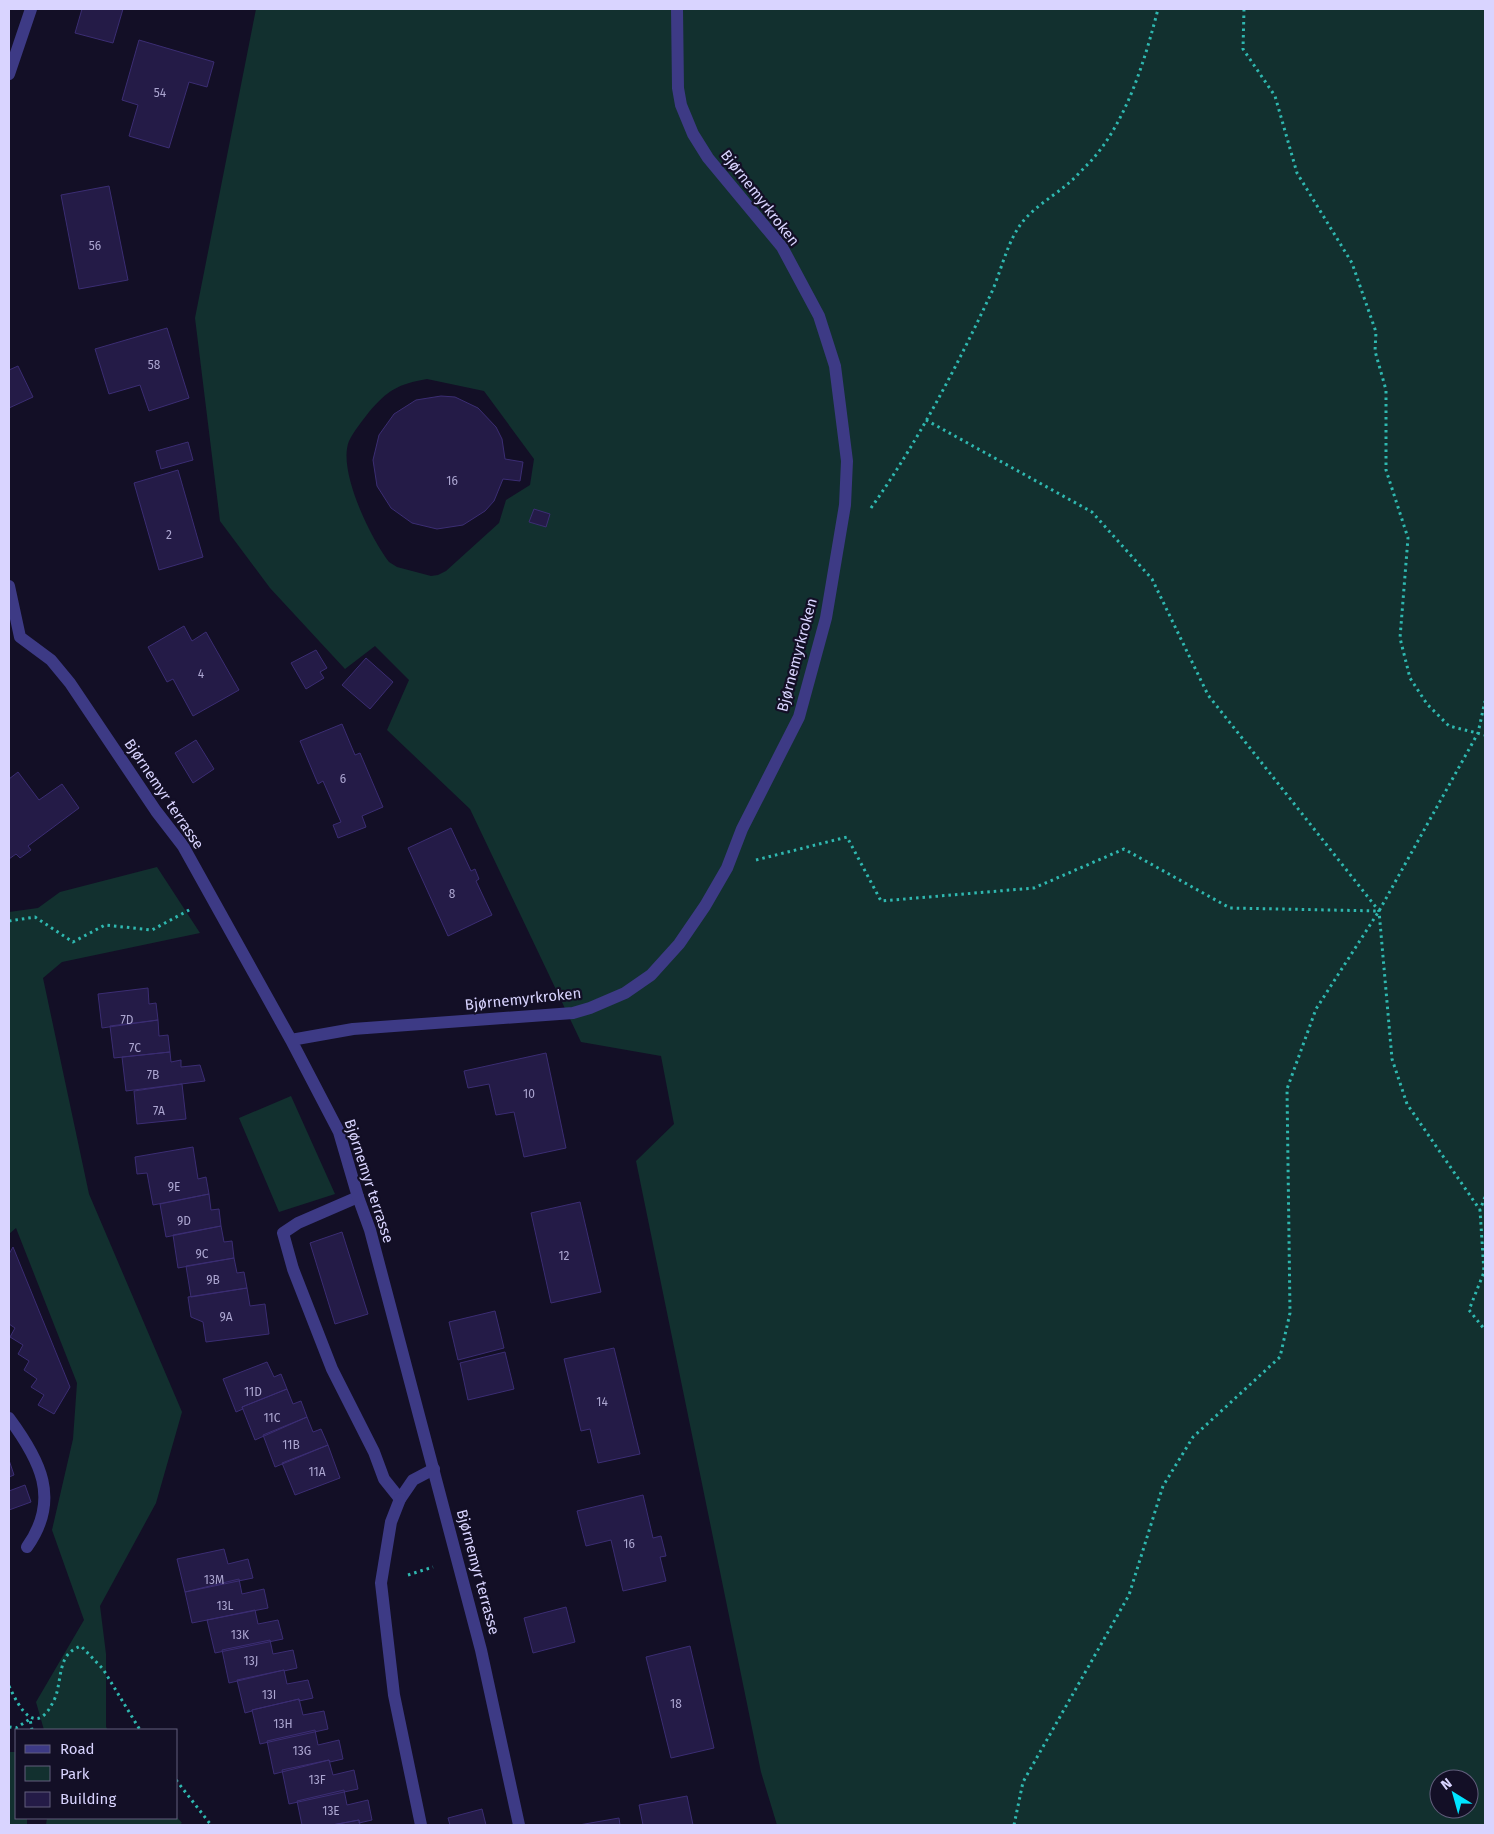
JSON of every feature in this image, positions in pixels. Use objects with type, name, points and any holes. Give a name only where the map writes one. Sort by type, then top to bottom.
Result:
[{"type":"street","points":[[9,74],[31,9]]},
{"type":"street","name":"Bjørnemyrkroken","points":[[291,1040],[353,1029],[564,1014],[590,1008],[625,993],[651,976],[679,944],[705,906],[727,868],[742,829],[799,717],[826,618],[845,505],[847,461],[835,366],[819,316],[782,247],[708,158],[693,134],[681,104],[678,88],[677,9]]},
{"type":"street","points":[[9,586],[14,640]]},
{"type":"street","name":"Bjørnemyr terrasse","points":[[14,640],[51,660],[70,683],[156,812],[183,846],[291,1040],[338,1132],[370,1230],[458,1559],[481,1650],[519,1825]]},
{"type":"street","points":[[358,1197],[298,1223],[283,1233],[293,1269],[332,1369],[374,1452],[384,1479],[400,1499]]},
{"type":"street","points":[[9,1418],[30,1448],[38,1465],[45,1496],[44,1516],[38,1532],[27,1547]]},
{"type":"street","points":[[421,1825],[394,1695],[381,1584],[391,1522],[400,1499],[413,1480],[434,1469]]},
{"type":"path","points":[[870,509],[896,475],[926,420],[996,285],[1017,230],[1091,161],[1120,118],[1148,49],[1158,9]]},
{"type":"path","points":[[1244,9],[1243,49],[1275,96],[1297,173],[1352,263],[1376,332],[1375,352],[1386,390],[1386,470],[1408,538],[1400,638],[1410,678],[1427,704],[1449,726],[1485,735]]},
{"type":"path","points":[[926,420],[1092,512],[1152,579],[1208,695],[1379,911],[1392,1059],[1407,1104],[1480,1210]]},
{"type":"path","points":[[1014,1825],[1023,1782],[1129,1595],[1163,1486],[1193,1437],[1280,1357],[1290,1313],[1287,1089],[1316,1009],[1379,911],[1478,733],[1485,701]]},
{"type":"path","points":[[727,868],[847,837],[881,901],[1034,888],[1124,849],[1230,908],[1379,911]]},
{"type":"path","points":[[9,921],[35,917],[72,942],[105,925],[152,930],[211,898]]},
{"type":"path","points":[[1485,1197],[1480,1210],[1484,1272],[1469,1310],[1485,1330]]},
{"type":"path","points":[[381,1584],[458,1559]]},
{"type":"path","points":[[9,1727],[16,1728],[30,1719],[37,1719],[43,1716],[54,1699],[65,1658],[71,1650],[81,1646],[103,1669],[139,1729]]},
{"type":"path","points":[[9,1686],[18,1706],[30,1719],[32,1729]]},
{"type":"path","points":[[178,1783],[211,1825]]},
{"type":"green space","points":[[256,9],[1485,9],[1485,1825],[777,1825],[761,1772],[636,1161],[674,1124],[661,1056],[581,1042],[470,809],[387,730],[409,680],[375,646],[345,669],[270,588],[220,521],[195,318]],"holes":[[[427,379],[484,391],[534,459],[530,485],[506,500],[499,523],[446,571],[431,576],[397,567],[389,562],[373,537],[358,504],[348,469],[347,454],[349,441],[369,412],[382,398],[394,389],[408,383]]]},
{"type":"green space","points":[[157,867],[200,933],[62,962],[43,978],[89,1194],[182,1412],[156,1503],[100,1606],[106,1654],[107,1729],[44,1729],[36,1702],[84,1620],[52,1530],[73,1439],[77,1383],[16,1228],[9,1234],[9,912],[38,908],[60,892]]},
{"type":"green space","points":[[291,1096],[335,1194],[279,1212],[239,1118]]},
{"type":"green space","points":[[9,1752],[15,1752],[15,1819],[27,1819],[27,1825],[9,1825]]},
{"type":"green space","points":[[178,1818],[182,1823],[179,1825],[46,1825],[47,1819]]},
{"type":"building","points":[[82,9],[123,9],[113,43],[75,33]]},
{"type":"building","points":[[139,40],[214,62],[207,87],[189,82],[169,148],[129,136],[138,105],[122,100]]},
{"type":"building","points":[[109,186],[128,280],[79,289],[61,195]]},
{"type":"building","points":[[167,328],[189,398],[149,411],[140,385],[109,394],[95,349]]},
{"type":"building","points":[[18,366],[33,397],[9,408],[9,370]]},
{"type":"building","points":[[441,396],[455,397],[478,408],[496,427],[502,439],[505,459],[523,462],[520,481],[503,479],[494,501],[485,511],[463,525],[437,529],[412,523],[391,508],[377,486],[373,460],[379,435],[394,414],[416,400]]},
{"type":"building","points":[[188,442],[193,460],[161,469],[156,451]]},
{"type":"building","points":[[178,470],[203,557],[159,570],[134,483]]},
{"type":"building","points":[[534,509],[550,514],[546,527],[529,522]]},
{"type":"building","points":[[184,626],[192,641],[206,632],[239,690],[193,716],[173,679],[167,682],[148,647]]},
{"type":"building","points":[[316,650],[327,668],[320,672],[324,678],[306,689],[291,663]]},
{"type":"building","points":[[366,658],[393,682],[370,709],[342,685]]},
{"type":"building","points":[[342,724],[355,755],[360,753],[383,807],[362,816],[366,827],[338,838],[333,825],[341,822],[323,781],[318,784],[300,741]]},
{"type":"building","points":[[196,740],[214,769],[193,783],[175,753]]},
{"type":"building","points":[[18,772],[39,800],[62,784],[79,808],[28,846],[31,850],[20,858],[16,854],[9,859],[9,779]]},
{"type":"building","points":[[451,828],[471,871],[475,869],[479,879],[476,881],[492,915],[448,936],[408,848]]},
{"type":"building","points":[[148,988],[149,1004],[156,1003],[158,1020],[102,1028],[98,994]]},
{"type":"building","points":[[158,1020],[159,1036],[168,1035],[170,1052],[114,1058],[110,1026]]},
{"type":"building","points":[[170,1052],[171,1062],[181,1060],[181,1067],[200,1065],[205,1081],[126,1091],[122,1057]]},
{"type":"building","points":[[546,1053],[566,1148],[524,1157],[514,1112],[496,1115],[489,1084],[468,1088],[464,1071]]},
{"type":"building","points":[[182,1084],[186,1119],[137,1124],[134,1091]]},
{"type":"building","points":[[193,1147],[198,1179],[206,1177],[209,1194],[153,1205],[147,1173],[137,1174],[135,1157]]},
{"type":"building","points":[[209,1194],[211,1210],[219,1209],[221,1226],[166,1237],[160,1204]]},
{"type":"building","points":[[580,1202],[601,1292],[551,1303],[531,1213]]},
{"type":"building","points":[[221,1226],[224,1242],[232,1241],[234,1258],[178,1268],[173,1235]]},
{"type":"building","points":[[342,1232],[368,1314],[335,1324],[310,1243]]},
{"type":"building","points":[[13,1247],[70,1387],[54,1414],[38,1405],[44,1395],[31,1387],[37,1379],[24,1370],[29,1361],[18,1354],[23,1345],[10,1337],[15,1328],[9,1324],[9,1254]]},
{"type":"building","points":[[234,1258],[237,1273],[244,1272],[247,1288],[191,1297],[186,1266]]},
{"type":"building","points":[[247,1288],[250,1306],[265,1304],[269,1334],[206,1342],[203,1322],[191,1317],[188,1297]]},
{"type":"building","points":[[495,1311],[504,1348],[458,1360],[449,1322]]},
{"type":"building","points":[[614,1348],[640,1454],[598,1463],[590,1429],[581,1431],[564,1359]]},
{"type":"building","points":[[505,1352],[514,1389],[468,1400],[460,1363]]},
{"type":"building","points":[[267,1362],[274,1377],[281,1374],[287,1389],[242,1407],[243,1409],[236,1412],[223,1379]]},
{"type":"building","points":[[287,1389],[293,1404],[301,1401],[307,1417],[255,1440],[242,1407]]},
{"type":"building","points":[[307,1417],[313,1432],[321,1429],[328,1445],[275,1467],[263,1435]]},
{"type":"building","points":[[328,1445],[340,1478],[295,1495],[282,1463]]},
{"type":"building","points":[[9,1460],[14,1475],[9,1477]]},
{"type":"building","points":[[25,1485],[31,1502],[9,1510],[9,1491]]},
{"type":"building","points":[[643,1495],[653,1538],[661,1536],[666,1556],[660,1557],[666,1581],[623,1591],[611,1540],[586,1546],[577,1511]]},
{"type":"building","points":[[224,1549],[228,1564],[248,1559],[253,1578],[185,1592],[177,1559]]},
{"type":"building","points":[[239,1579],[242,1594],[264,1589],[268,1608],[192,1623],[185,1592]]},
{"type":"building","points":[[566,1607],[575,1642],[533,1653],[524,1618]]},
{"type":"building","points":[[255,1610],[258,1624],[278,1620],[283,1639],[215,1653],[207,1620]]},
{"type":"building","points":[[270,1640],[273,1654],[293,1650],[297,1668],[229,1683],[222,1650]]},
{"type":"building","points":[[690,1646],[714,1748],[671,1758],[646,1657]]},
{"type":"building","points":[[284,1670],[287,1684],[308,1680],[313,1698],[299,1701],[299,1699],[245,1713],[237,1680]]},
{"type":"building","points":[[299,1699],[303,1715],[324,1711],[328,1729],[260,1744],[252,1710]]},
{"type":"building","points":[[315,1730],[318,1745],[339,1740],[343,1759],[330,1762],[329,1760],[274,1774],[267,1741]]},
{"type":"building","points":[[329,1760],[333,1775],[354,1770],[358,1789],[289,1804],[282,1770]]},
{"type":"building","points":[[344,1790],[347,1805],[368,1800],[372,1820],[359,1823],[359,1820],[332,1825],[302,1825],[297,1801]]},
{"type":"building","points":[[687,1796],[693,1825],[643,1825],[639,1805]]},
{"type":"building","points":[[482,1809],[486,1825],[450,1825],[448,1818]]},
{"type":"building","points":[[619,1818],[620,1825],[579,1825]]},
{"type":"building","points":[[359,1820],[360,1825],[332,1825]]}]
